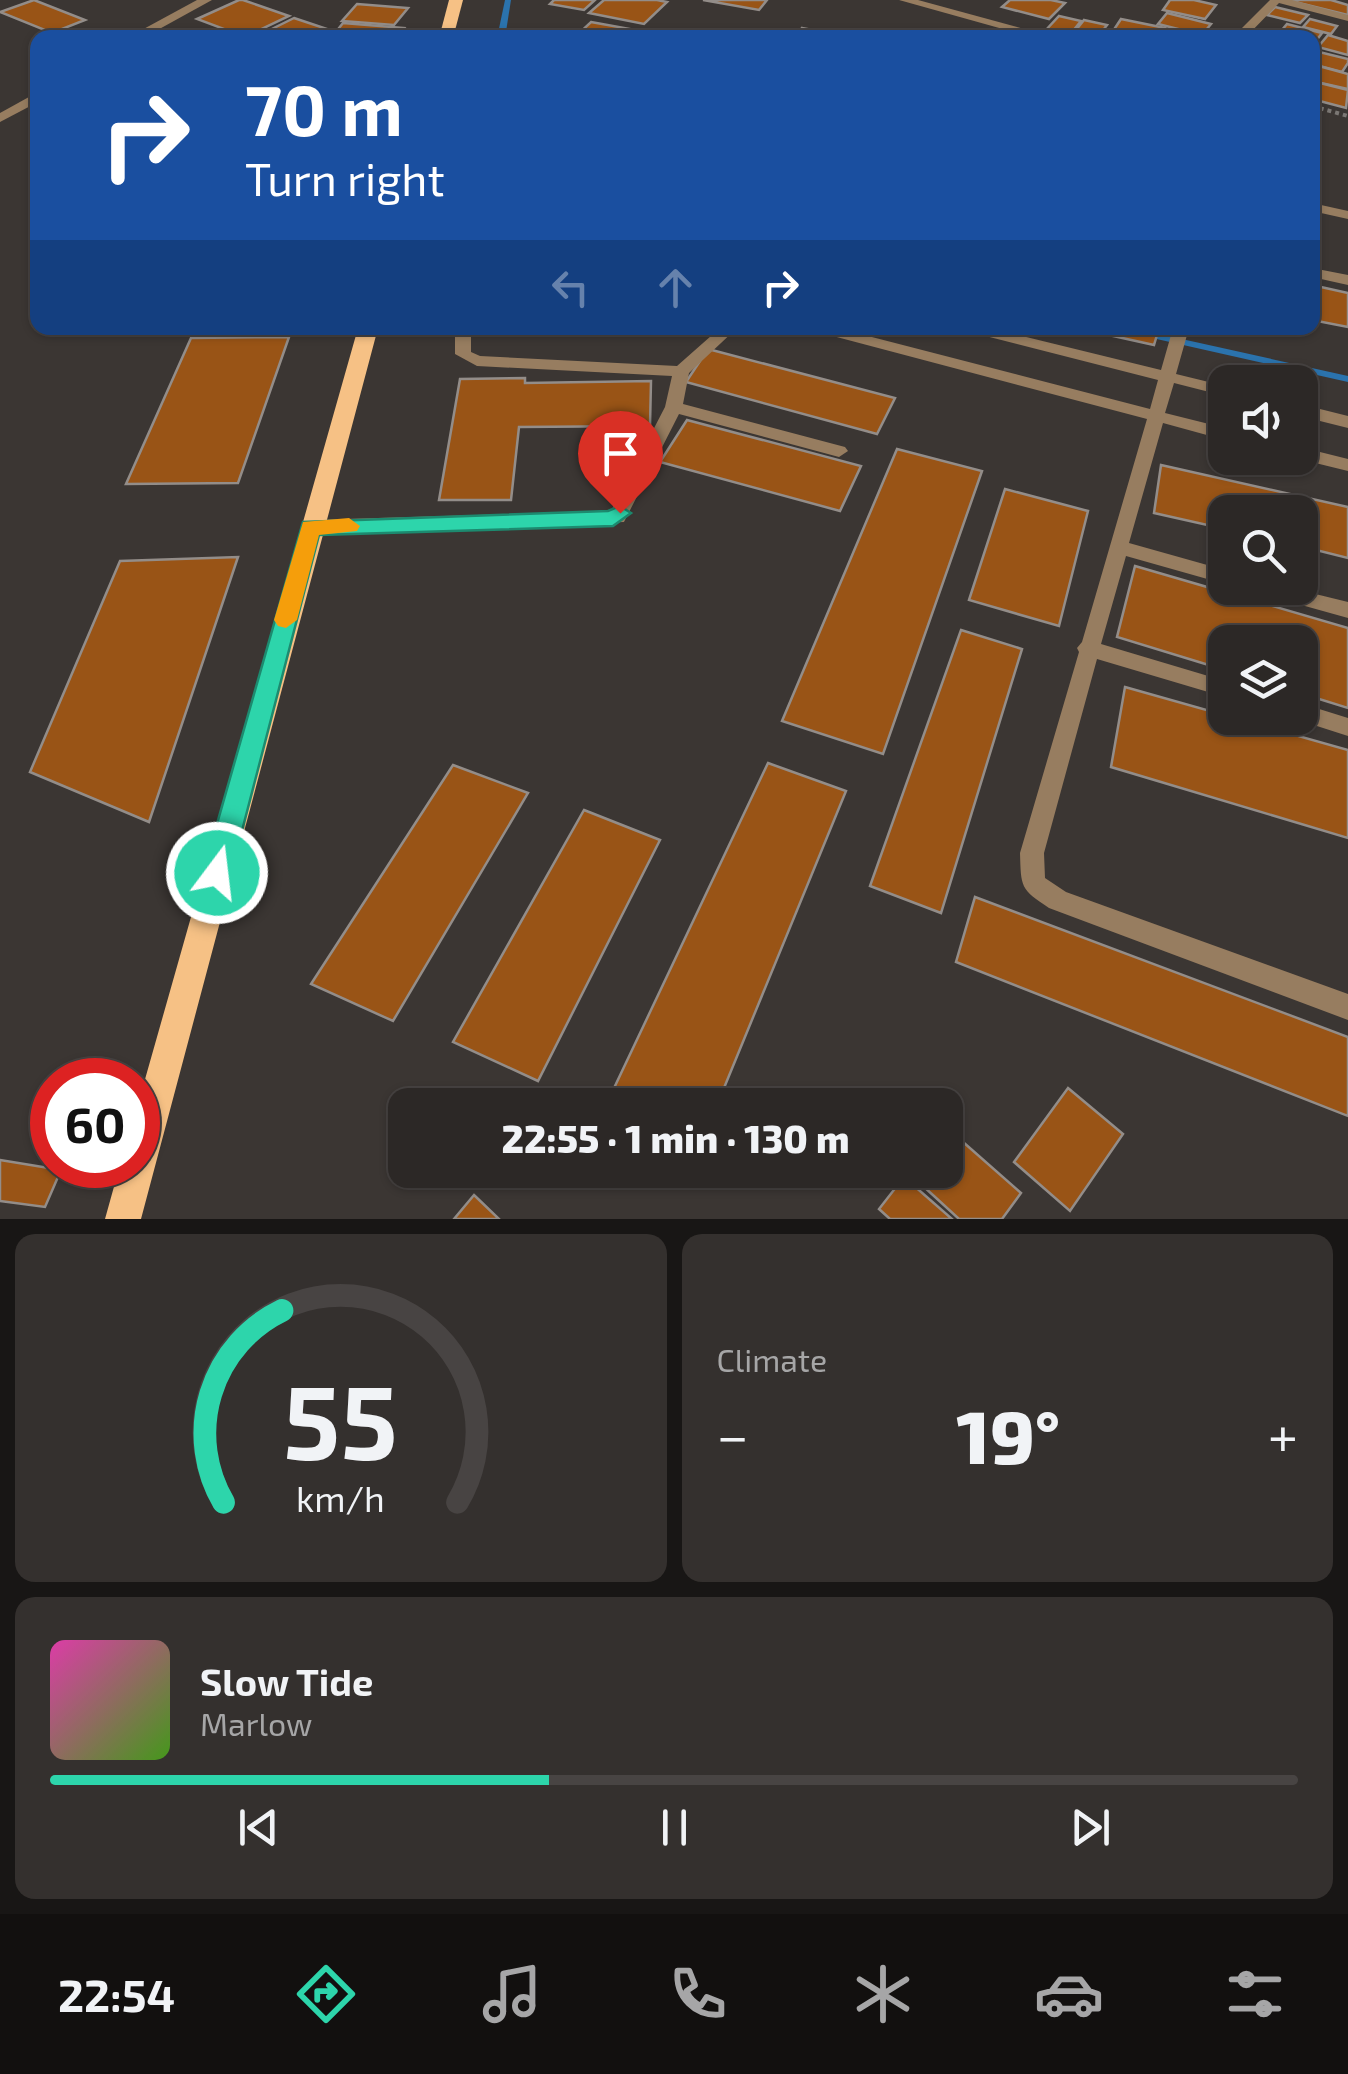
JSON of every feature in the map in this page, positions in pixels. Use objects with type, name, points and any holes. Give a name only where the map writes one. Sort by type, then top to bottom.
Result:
[{"type":"main road","points":[[448,30],[456,0]]},
{"type":"main road","points":[[124,1219],[310,528],[366,335]]},
{"type":"street","points":[[148,30],[206,0]]},
{"type":"street","points":[[905,0],[973,12],[1027,30]]},
{"type":"street","points":[[1246,30],[1278,0],[1348,18]]},
{"type":"street","points":[[0,118],[30,101]]},
{"type":"street","points":[[1320,209],[1348,215]]},
{"type":"street","points":[[1320,274],[1348,280]]},
{"type":"street","points":[[463,335],[463,354],[476,361],[682,371]]},
{"type":"street","points":[[310,528],[613,518],[620,513],[674,408],[682,371],[721,335]]},
{"type":"street","points":[[846,335],[1208,430]]},
{"type":"street","points":[[1001,335],[1208,387]]},
{"type":"street","points":[[1179,335],[1087,648],[1032,853],[1033,884],[1058,900],[1348,1007]]},
{"type":"street","points":[[674,408],[838,452]]},
{"type":"street","points":[[1318,414],[1348,422]]},
{"type":"street","points":[[1318,457],[1348,464]]},
{"type":"street","points":[[1118,547],[1208,571]]},
{"type":"street","points":[[1318,602],[1348,610]]},
{"type":"street","points":[[1087,648],[1208,685]]},
{"type":"street","points":[[1318,718],[1348,727]]},
{"type":"path","points":[[1320,108],[1348,116]]},
{"type":"building","points":[[34,0],[85,20],[60,30],[45,30],[0,12]]},
{"type":"building","points":[[239,0],[289,16],[260,30],[226,30],[197,19]]},
{"type":"building","points":[[554,0],[595,0],[584,10],[550,4]]},
{"type":"building","points":[[604,0],[667,2],[644,24],[589,13]]},
{"type":"building","points":[[703,0],[767,0],[759,10]]},
{"type":"building","points":[[1010,0],[1065,3],[1049,19],[1002,7]]},
{"type":"building","points":[[1170,0],[1216,5],[1205,19],[1163,10]]},
{"type":"building","points":[[1287,0],[1331,0],[1348,5],[1348,15]]},
{"type":"building","points":[[357,4],[408,8],[394,25],[342,21]]},
{"type":"building","points":[[1275,7],[1308,15],[1300,23],[1267,15]]},
{"type":"building","points":[[1167,13],[1211,24],[1206,30],[1182,30],[1158,24]]},
{"type":"building","points":[[1059,16],[1081,21],[1074,30],[1046,30]]},
{"type":"building","points":[[294,18],[327,29],[325,30],[270,30]]},
{"type":"building","points":[[1121,19],[1165,28],[1164,30],[1114,30]]},
{"type":"building","points":[[1310,19],[1337,26],[1331,34],[1303,27]]},
{"type":"building","points":[[1084,20],[1107,25],[1103,30],[1076,30]]},
{"type":"building","points":[[591,22],[630,29],[629,30],[582,30]]},
{"type":"building","points":[[343,23],[404,28],[402,30],[337,30]]},
{"type":"building","points":[[1287,24],[1310,30],[1282,30]]},
{"type":"building","points":[[1328,35],[1348,41],[1348,55],[1320,48]]},
{"type":"building","points":[[1320,52],[1348,59],[1342,72],[1320,66]]},
{"type":"building","points":[[1320,66],[1348,74],[1348,89],[1320,83]]},
{"type":"building","points":[[1320,83],[1348,90],[1346,108],[1320,101]]},
{"type":"building","points":[[1320,287],[1348,293],[1348,327],[1320,322]]},
{"type":"building","points":[[1109,335],[1157,335],[1154,345]]},
{"type":"building","points":[[289,337],[238,483],[126,484],[191,338]]},
{"type":"building","points":[[708,349],[895,398],[877,434],[686,382]]},
{"type":"building","points":[[525,378],[525,383],[651,381],[650,426],[519,427],[511,500],[439,500],[460,379]]},
{"type":"building","points":[[687,420],[861,466],[840,511],[660,462]]},
{"type":"building","points":[[897,449],[982,471],[883,754],[782,721]]},
{"type":"building","points":[[1161,465],[1295,495],[1208,495],[1208,525],[1154,513]]},
{"type":"building","points":[[1005,489],[1088,511],[1059,626],[969,600]]},
{"type":"building","points":[[1318,500],[1348,507],[1348,558],[1318,550]]},
{"type":"building","points":[[238,557],[149,822],[30,772],[120,561]]},
{"type":"building","points":[[1135,566],[1208,587],[1208,605],[1269,605],[1348,628],[1348,708],[1318,699],[1318,625],[1208,625],[1208,665],[1117,637]]},
{"type":"building","points":[[961,630],[1022,649],[941,913],[870,886]]},
{"type":"building","points":[[1125,687],[1208,710],[1208,735],[1295,735],[1348,750],[1348,838],[1111,767]]},
{"type":"building","points":[[768,763],[846,791],[724,1088],[614,1088]]},
{"type":"building","points":[[453,765],[528,793],[393,1021],[311,984]]},
{"type":"building","points":[[584,810],[660,840],[538,1081],[453,1042]]},
{"type":"building","points":[[975,897],[1348,1037],[1348,1116],[956,962]]},
{"type":"building","points":[[1068,1088],[1123,1134],[1070,1211],[1014,1162]]},
{"type":"building","points":[[963,1142],[1021,1193],[1002,1219],[959,1219],[925,1188],[963,1188]]},
{"type":"building","points":[[0,1160],[30,1165],[30,1188],[53,1188],[45,1207],[0,1201]]},
{"type":"building","points":[[895,1188],[917,1188],[952,1219],[890,1219],[879,1209]]},
{"type":"building","points":[[474,1195],[499,1219],[454,1219]]},
{"type":"waterway","points":[[502,30],[508,0]]},
{"type":"waterway","points":[[1152,335],[1348,379]]},
{"type":"slow traffic","points":[[286,620],[310,528],[349,526]]},
{"type":"route","points":[[217,873],[310,528],[613,518],[620,513]]}]
